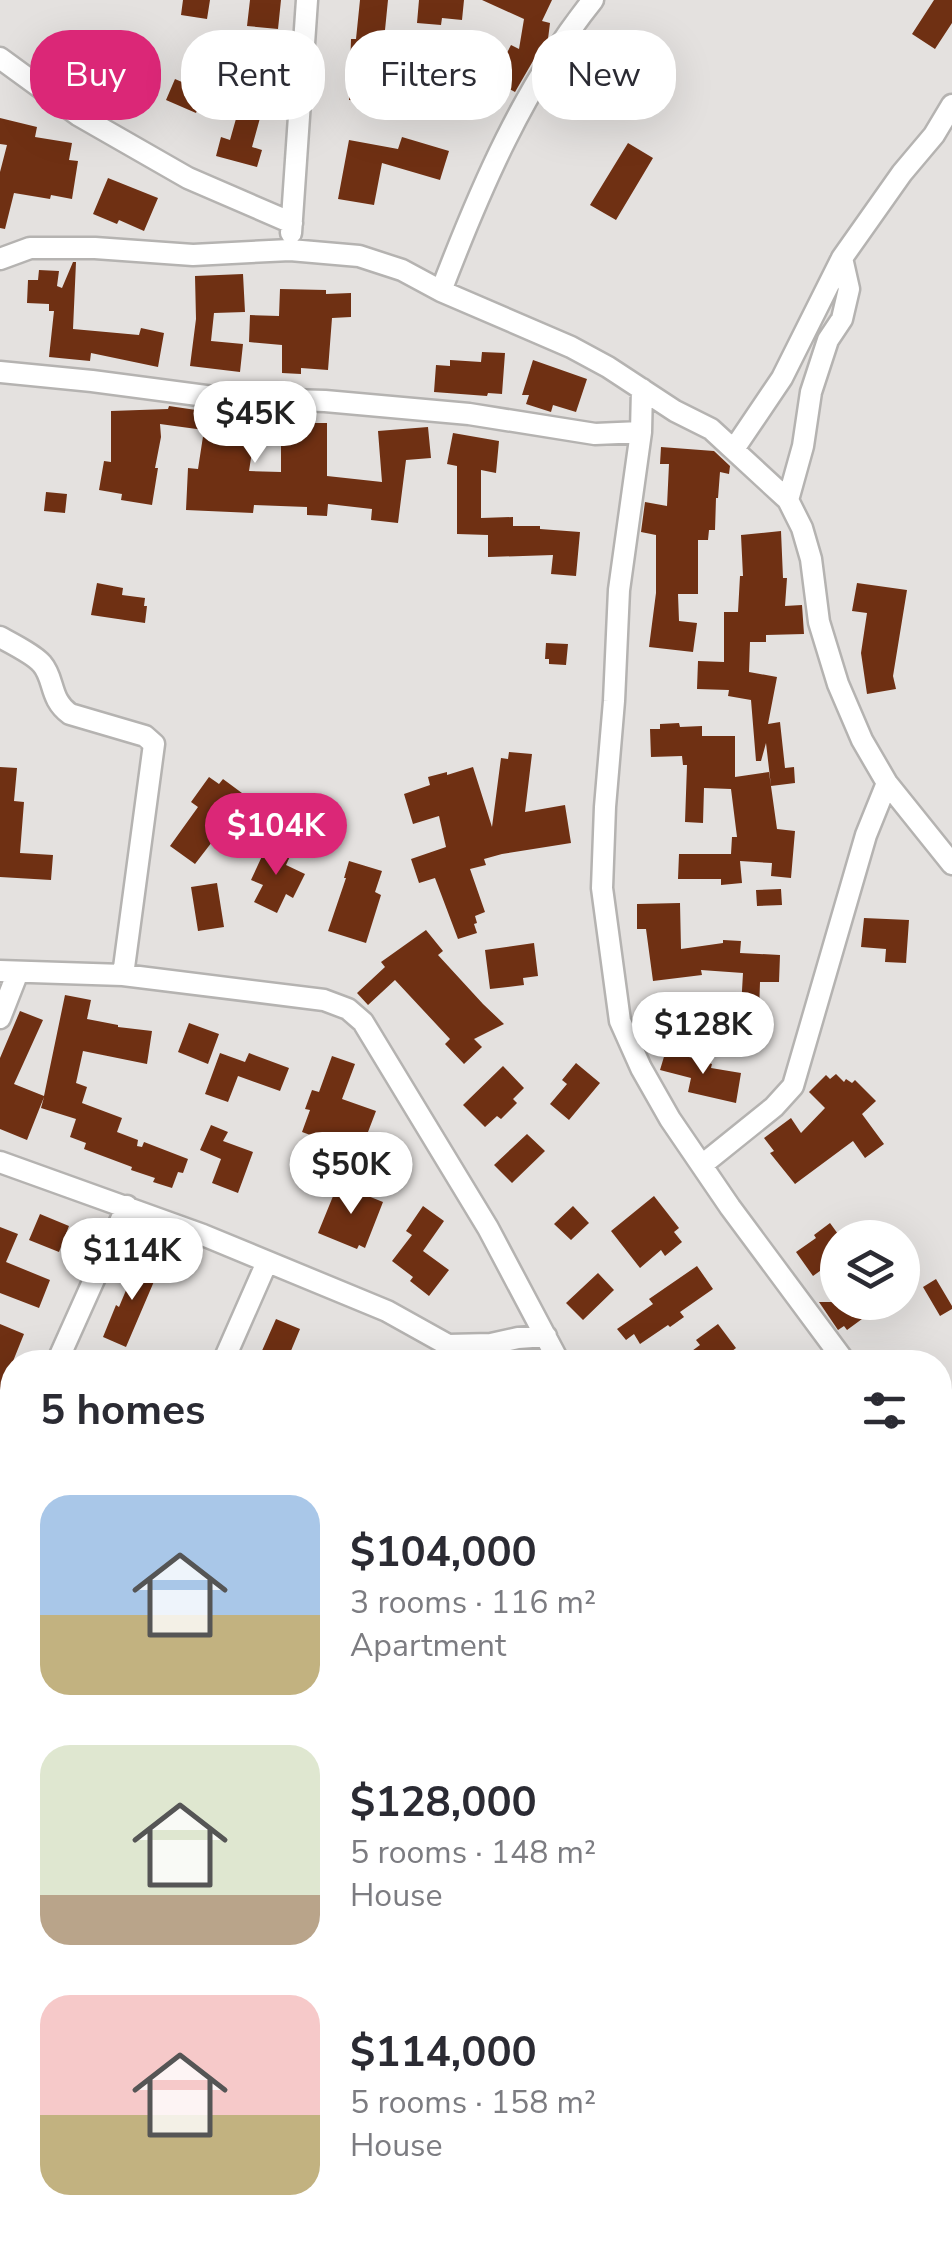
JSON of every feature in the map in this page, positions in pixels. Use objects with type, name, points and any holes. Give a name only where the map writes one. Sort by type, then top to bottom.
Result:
[{"type":"street","points":[[290,250],[308,0]]},
{"type":"street","points":[[441,291],[498,153],[538,81],[593,0]]},
{"type":"street","points":[[0,58],[78,115],[159,162],[292,223]]},
{"type":"street","points":[[734,449],[782,378],[842,258],[952,105]]},
{"type":"street","points":[[0,259],[30,248],[193,255],[290,250],[359,256],[402,270],[441,291],[571,346],[711,429],[788,500],[811,559],[819,622],[838,684],[862,740],[887,783],[952,864]]},
{"type":"street","points":[[788,500],[810,392],[828,340],[842,319],[849,290],[842,258]]},
{"type":"street","points":[[0,372],[221,398],[325,401],[469,414],[595,434],[641,432]]},
{"type":"street","points":[[642,390],[641,432],[620,590],[604,807],[602,888],[620,1021],[670,1120],[836,1350]]},
{"type":"street","points":[[0,636],[42,664],[58,704],[70,714],[146,736],[154,744],[123,975]]},
{"type":"street","points":[[702,1165],[774,1107],[793,1086],[866,835],[887,783]]},
{"type":"street","points":[[0,1018],[9,972],[123,975],[324,1000],[348,1009],[363,1022],[488,1228],[553,1350]]},
{"type":"street","points":[[0,1162],[127,1206],[387,1311],[440,1350]]},
{"type":"street","points":[[62,1350],[127,1206]]},
{"type":"street","points":[[228,1350],[267,1262]]},
{"type":"street","points":[[463,1350],[546,1336]]},
{"type":"building","points":[[183,0],[210,0],[207,19],[181,15]]},
{"type":"building","points":[[250,0],[281,0],[278,29],[247,26]]},
{"type":"building","points":[[360,0],[388,0],[385,30],[357,30]]},
{"type":"building","points":[[419,0],[464,0],[462,20],[442,18],[441,25],[417,23]]},
{"type":"building","points":[[482,0],[552,0],[542,21],[550,23],[549,30],[532,30],[532,63],[515,92],[512,46],[519,49],[524,19]]},
{"type":"building","points":[[934,0],[952,0],[952,23],[935,49],[912,34]]},
{"type":"building","points":[[175,79],[181,82],[181,106],[166,100]]},
{"type":"building","points":[[0,118],[37,127],[35,137],[72,143],[69,160],[78,161],[72,199],[14,193],[5,229],[0,228],[0,172],[7,145],[0,144]]},
{"type":"building","points":[[236,120],[259,120],[252,147],[262,150],[257,167],[216,156],[221,137],[230,140]]},
{"type":"building","points":[[402,137],[449,151],[440,180],[382,163],[374,205],[338,199],[349,140],[398,149]]},
{"type":"building","points":[[628,143],[653,158],[616,220],[590,205]]},
{"type":"building","points":[[108,178],[158,198],[144,231],[93,214]]},
{"type":"building","points":[[73,262],[73,329],[139,335],[141,328],[164,333],[158,367],[91,353],[90,361],[49,357],[54,311],[49,311],[49,304],[27,303],[28,280],[38,280],[39,270],[59,271],[57,286],[62,288]]},
{"type":"building","points":[[243,274],[245,312],[214,313],[211,341],[243,344],[240,372],[190,366],[196,319],[195,276]]},
{"type":"building","points":[[280,289],[351,293],[351,317],[332,318],[328,370],[301,368],[301,374],[282,373],[282,345],[249,342],[250,315],[279,316]]},
{"type":"building","points":[[482,352],[505,353],[502,394],[434,392],[436,365],[450,366],[450,360],[481,362]]},
{"type":"building","points":[[533,360],[587,379],[576,412],[553,405],[551,412],[526,404],[529,395],[522,395]]},
{"type":"building","points":[[169,406],[230,415],[229,422],[256,426],[249,471],[281,472],[281,423],[327,423],[327,476],[382,482],[378,431],[428,427],[431,458],[406,460],[398,523],[371,520],[372,509],[328,504],[327,516],[307,515],[307,507],[254,505],[253,513],[186,510],[188,468],[198,469],[204,430],[160,424],[152,505],[121,500],[122,494],[99,490],[104,461],[111,462],[111,411]]},
{"type":"building","points":[[453,433],[499,441],[496,473],[481,470],[481,518],[513,517],[513,526],[580,532],[576,576],[551,574],[553,555],[488,557],[488,535],[457,534],[457,466],[447,464]]},
{"type":"building","points":[[661,447],[714,451],[730,466],[729,474],[720,472],[715,530],[709,530],[708,540],[698,540],[698,594],[678,594],[679,621],[697,623],[693,652],[649,647],[656,593],[656,535],[641,532],[645,502],[667,506],[669,464],[660,464]]},
{"type":"building","points":[[46,492],[67,494],[65,513],[44,511]]},
{"type":"building","points":[[781,531],[783,578],[787,578],[785,606],[802,605],[804,634],[766,635],[766,642],[750,642],[749,672],[777,677],[768,724],[780,722],[785,768],[794,767],[795,783],[771,786],[766,743],[761,761],[756,761],[751,700],[728,696],[729,690],[697,689],[698,661],[724,662],[724,612],[738,612],[743,576],[741,535]]},
{"type":"building","points":[[97,583],[123,588],[122,595],[145,598],[145,623],[91,615]]},
{"type":"building","points":[[857,583],[907,590],[893,676],[896,689],[867,694],[861,653],[867,613],[852,611]]},
{"type":"building","points":[[546,643],[568,644],[566,665],[549,664],[549,659],[545,659]]},
{"type":"building","points":[[679,723],[680,727],[702,726],[702,736],[735,736],[735,777],[769,772],[777,829],[795,831],[791,878],[771,876],[772,863],[740,861],[742,883],[721,885],[721,879],[678,879],[679,854],[731,854],[732,837],[737,837],[731,789],[704,788],[703,823],[685,822],[687,765],[683,765],[682,756],[651,757],[650,729]]},
{"type":"building","points":[[509,752],[532,754],[525,812],[565,805],[571,843],[502,854],[484,859],[486,865],[470,869],[485,912],[475,916],[477,933],[458,939],[435,878],[419,883],[411,859],[446,847],[439,816],[413,824],[404,794],[430,785],[428,777],[473,767],[492,827],[501,758],[508,759]]},
{"type":"building","points":[[0,767],[17,768],[14,801],[24,802],[20,853],[53,855],[51,880],[0,877]]},
{"type":"building","points":[[209,777],[219,784],[223,779],[246,796],[242,802],[246,804],[195,864],[170,846],[198,807],[191,802]]},
{"type":"building","points":[[269,841],[292,852],[286,865],[305,874],[293,898],[286,894],[277,913],[254,902],[263,885],[251,880]]},
{"type":"building","points":[[349,861],[382,871],[375,892],[381,895],[366,943],[328,931]]},
{"type":"building","points":[[217,883],[224,927],[198,931],[191,887]]},
{"type":"building","points":[[781,889],[782,905],[757,906],[756,890]]},
{"type":"building","points":[[680,903],[681,949],[723,940],[741,941],[740,953],[780,955],[779,982],[760,982],[757,1032],[678,1017],[676,1034],[654,1032],[657,1000],[741,1008],[743,973],[701,970],[702,975],[653,981],[646,929],[637,929],[637,904]]},
{"type":"building","points":[[864,918],[909,920],[906,963],[885,962],[886,949],[861,947]]},
{"type":"building","points":[[426,930],[443,951],[438,955],[504,1024],[474,1039],[482,1047],[464,1064],[445,1044],[450,1039],[395,980],[368,1005],[357,993],[385,967],[381,962]]},
{"type":"building","points":[[534,943],[538,976],[523,978],[524,985],[490,989],[485,950]]},
{"type":"building","points":[[65,995],[91,1000],[87,1019],[152,1031],[147,1064],[83,1051],[76,1083],[87,1087],[82,1103],[122,1118],[117,1132],[138,1140],[137,1146],[142,1147],[144,1142],[188,1159],[172,1188],[84,1149],[86,1143],[70,1137],[76,1119],[41,1108],[44,1097],[27,1140],[0,1129],[0,1058],[20,1011],[43,1020],[14,1084],[44,1096]]},
{"type":"building","points":[[189,1023],[219,1034],[208,1064],[178,1052]]},
{"type":"building","points":[[666,1050],[712,1064],[711,1068],[741,1073],[736,1103],[688,1092],[691,1078],[660,1070]]},
{"type":"building","points":[[220,1053],[245,1062],[249,1053],[289,1068],[280,1091],[238,1076],[228,1102],[205,1094]]},
{"type":"building","points":[[332,1056],[355,1064],[342,1099],[376,1111],[360,1153],[302,1132],[312,1090],[319,1092]]},
{"type":"building","points":[[576,1063],[600,1083],[569,1120],[550,1104],[567,1084],[562,1080]]},
{"type":"building","points":[[503,1066],[524,1088],[513,1099],[517,1103],[501,1119],[497,1116],[485,1127],[463,1105]]},
{"type":"building","points":[[836,1074],[844,1082],[855,1080],[876,1101],[862,1114],[884,1144],[865,1158],[853,1141],[795,1184],[770,1153],[774,1151],[764,1138],[791,1118],[801,1133],[825,1108],[809,1092],[826,1075],[830,1079]]},
{"type":"building","points":[[211,1125],[228,1132],[223,1141],[253,1152],[238,1193],[212,1183],[221,1159],[200,1150]]},
{"type":"building","points":[[527,1134],[545,1151],[512,1183],[494,1165]]},
{"type":"building","points":[[338,1184],[383,1202],[365,1248],[359,1245],[357,1249],[318,1233]]},
{"type":"building","points":[[654,1196],[679,1228],[674,1232],[682,1242],[665,1256],[661,1250],[640,1268],[611,1231]]},
{"type":"building","points":[[423,1206],[444,1221],[423,1251],[449,1270],[429,1296],[392,1261],[412,1235],[406,1231]]},
{"type":"building","points":[[573,1206],[589,1223],[571,1240],[554,1224]]},
{"type":"building","points":[[40,1214],[69,1226],[59,1252],[29,1240]]},
{"type":"building","points":[[0,1227],[18,1234],[6,1262],[50,1280],[39,1308],[0,1293]]},
{"type":"building","points":[[820,1230],[820,1271],[813,1276],[796,1252],[816,1238],[814,1235]]},
{"type":"building","points":[[140,1257],[161,1265],[126,1347],[103,1337]]},
{"type":"building","points":[[697,1266],[713,1289],[680,1312],[684,1317],[670,1327],[640,1344],[634,1334],[626,1340],[617,1329],[653,1304],[649,1299]]},
{"type":"building","points":[[598,1273],[614,1290],[583,1320],[566,1303]]},
{"type":"building","points":[[936,1279],[952,1306],[940,1316],[923,1287]]},
{"type":"building","points":[[276,1319],[300,1329],[291,1350],[262,1350]]},
{"type":"building","points":[[831,1320],[861,1320],[847,1330],[844,1326],[838,1330]]},
{"type":"building","points":[[0,1324],[24,1334],[18,1350],[0,1350]]},
{"type":"building","points":[[718,1324],[736,1348],[693,1350],[700,1345],[696,1340]]}]
